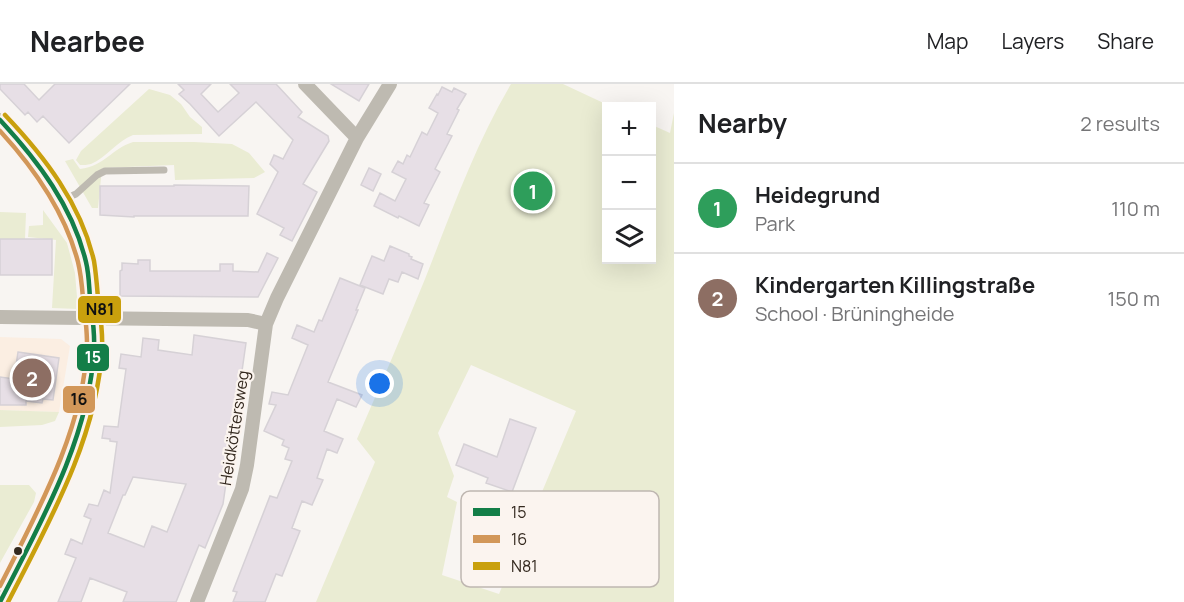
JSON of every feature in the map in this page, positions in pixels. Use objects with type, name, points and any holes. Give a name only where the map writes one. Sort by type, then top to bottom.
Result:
[{"type":"street","points":[[304,84],[357,138]]},
{"type":"street","name":"Heidköttersweg","points":[[197,602],[243,489],[266,324],[357,138],[390,84]]},
{"type":"street","points":[[0,120],[20,140],[39,165],[63,200],[77,232],[86,264],[93,319],[94,350],[89,388],[75,440],[60,479],[0,602]]},
{"type":"street","points":[[0,317],[248,320],[266,324]]},
{"type":"lane","points":[[63,200],[76,194],[97,175],[105,171],[164,170]]},
{"type":"shaded area","points":[[0,337],[61,339],[70,346],[59,412],[0,410]]},
{"type":"green space","points":[[511,84],[563,84],[602,102],[602,264],[656,264],[656,127],[670,133],[674,113],[674,602],[316,602],[375,462],[357,439],[417,299],[464,180]],"holes":[[[471,365],[576,411],[542,491],[659,491],[659,587],[502,587],[499,594],[478,587],[461,587],[461,581],[442,575],[457,502],[447,497],[454,476],[438,433]]]},
{"type":"green space","points":[[149,89],[170,95],[181,104],[190,117],[202,127],[202,134],[133,135],[102,158],[90,164],[80,165],[76,160],[81,151]]},
{"type":"green space","points":[[133,142],[232,144],[249,153],[265,172],[254,178],[175,180],[174,165],[102,168],[98,208],[92,208],[65,161],[73,159],[80,169],[89,167]]},
{"type":"green space","points":[[43,210],[67,243],[75,273],[78,309],[52,308],[56,240],[28,237],[29,226],[43,225]]},
{"type":"green space","points":[[0,212],[26,213],[25,239],[0,239]]},
{"type":"green space","points":[[0,410],[59,412],[55,421],[42,425],[0,427]]},
{"type":"green space","points":[[0,485],[29,485],[36,493],[34,502],[0,563]]},
{"type":"building","points":[[0,84],[24,84],[39,100],[55,84],[130,84],[69,143],[43,116],[37,122],[28,112],[25,115],[0,89]]},
{"type":"building","points":[[178,84],[211,84],[201,94],[218,112],[239,93],[230,84],[276,84],[302,112],[298,117],[328,136],[329,141],[303,184],[317,192],[292,241],[280,235],[284,228],[257,214],[278,172],[270,164],[274,155],[283,159],[293,140],[256,102],[219,136],[179,94],[184,90]]},
{"type":"building","points":[[331,84],[369,84],[359,101]]},
{"type":"building","points":[[442,87],[452,92],[454,88],[466,94],[447,134],[452,136],[435,169],[440,172],[424,203],[429,205],[419,226],[374,206],[380,193],[395,201],[406,179],[392,172],[398,161],[403,164],[407,155],[410,157],[422,132],[427,135],[438,113],[429,108]]},
{"type":"building","points":[[369,168],[381,174],[373,191],[361,185]]},
{"type":"building","points":[[100,186],[249,186],[248,216],[100,215]]},
{"type":"building","points":[[0,239],[52,239],[52,275],[0,275]]},
{"type":"building","points":[[390,246],[409,254],[411,259],[423,264],[418,279],[402,272],[398,282],[389,279],[383,294],[360,285],[372,256],[384,261]]},
{"type":"building","points":[[267,253],[278,258],[258,297],[120,296],[122,263],[138,264],[138,260],[150,260],[150,271],[220,271],[220,264],[233,264],[233,271],[258,272]]},
{"type":"building","points":[[340,278],[365,288],[328,382],[362,395],[356,407],[337,399],[324,431],[343,439],[337,453],[327,449],[317,478],[323,480],[312,505],[302,501],[292,528],[300,531],[282,576],[276,574],[265,602],[233,602],[237,592],[233,591],[270,496],[277,498],[292,461],[285,459],[289,448],[282,445],[284,440],[264,431],[276,405],[269,404],[272,392],[288,395],[308,345],[292,338],[297,325],[314,332],[319,320],[322,321]]},
{"type":"building","points":[[194,335],[246,343],[223,504],[205,548],[199,545],[176,602],[123,602],[127,592],[90,578],[81,602],[58,602],[76,558],[65,554],[71,539],[82,544],[91,519],[84,516],[89,504],[98,506],[104,490],[110,493],[117,442],[102,438],[104,426],[118,427],[126,369],[119,368],[121,354],[141,357],[143,338],[159,340],[158,350],[192,355]],"holes":[[[133,477],[186,484],[167,532],[152,526],[144,547],[108,533]]]},
{"type":"building","points":[[18,352],[59,358],[53,400],[43,399],[42,403],[26,401],[26,405],[0,405],[0,377],[14,379]]},
{"type":"building","points":[[510,419],[536,428],[512,491],[486,483],[488,478],[456,465],[464,444],[497,457]]},
{"type":"transit line","name":"N81","points":[[5,115],[60,182],[80,220],[94,261],[102,341],[98,381],[81,447],[54,511],[8,602]]},
{"type":"transit line","name":"15","points":[[0,120],[40,168],[72,222],[87,266],[94,342],[90,381],[73,447],[46,511],[0,602]]},
{"type":"transit line","name":"16","points":[[0,131],[37,176],[65,226],[80,271],[87,344],[78,406],[57,468],[0,586]]},
{"type":"place","name":"Heidegrund","points":[[533,191]]},
{"type":"place","name":"Kindergarten Killingstraße","points":[[32,378]]}]
